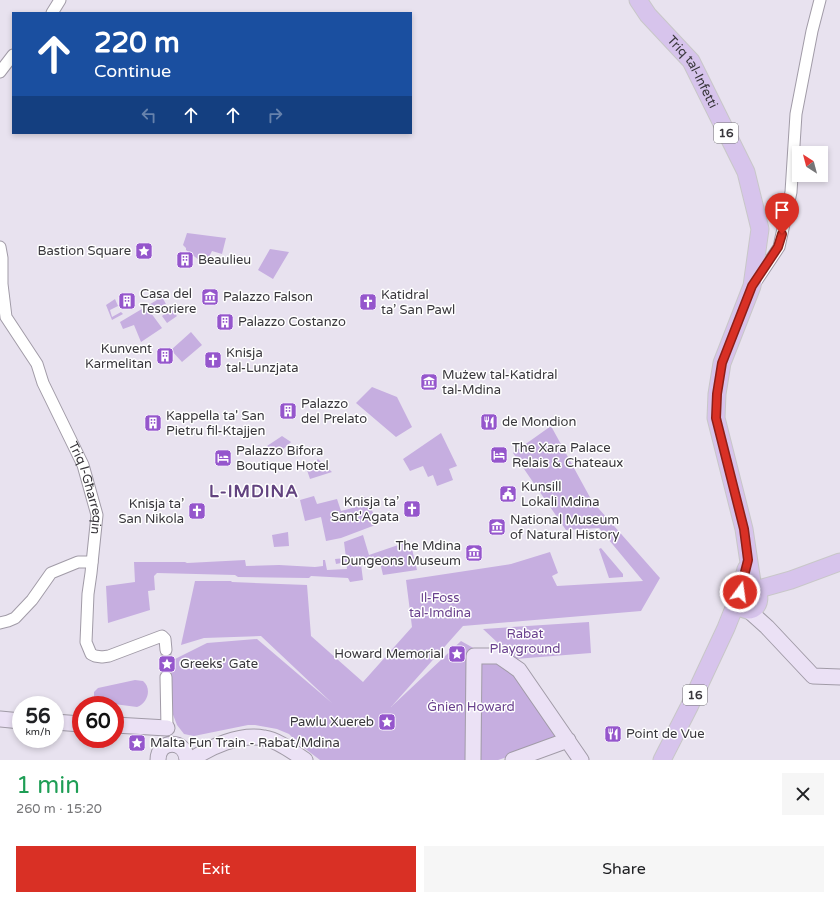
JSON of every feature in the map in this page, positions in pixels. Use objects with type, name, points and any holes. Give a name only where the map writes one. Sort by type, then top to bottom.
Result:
[{"type":"main road","name":"Triq tal-Infetti","points":[[638,0],[648,15],[691,61],[746,172],[760,229],[752,286],[722,363],[717,394],[716,418],[744,529],[748,560],[750,599]]},
{"type":"main road","points":[[750,599],[791,580],[840,562]]},
{"type":"main road","name":"16","points":[[662,760],[726,628],[738,622],[750,599]]},
{"type":"street","points":[[53,12],[60,0]]},
{"type":"street","points":[[752,286],[778,247],[791,192],[796,114],[812,32],[820,0]]},
{"type":"street","points":[[0,72],[12,56]]},
{"type":"street","name":"Triq l-Għarreqin","points":[[0,247],[6,317],[32,354],[37,364],[43,383],[83,465],[97,515],[91,573],[88,585],[86,642],[91,654],[102,657],[109,656],[162,636],[165,639],[166,650]]},
{"type":"street","points":[[0,623],[15,618],[32,600],[51,573],[78,562],[92,562]]},
{"type":"street","points":[[750,599],[767,627],[813,676],[840,677]]},
{"type":"street","points":[[473,760],[474,656],[499,656],[519,670],[581,760]]},
{"type":"street","points":[[164,752],[167,728],[166,677]]},
{"type":"street","points":[[0,719],[12,720]]},
{"type":"street","points":[[124,726],[167,728]]},
{"type":"street","points":[[164,752],[216,746],[246,737],[264,738],[286,748],[305,760]]},
{"type":"street","points":[[513,760],[568,740]]},
{"type":"street","points":[[568,740],[573,760]]},
{"type":"street","points":[[191,760],[216,746]]},
{"type":"street","points":[[164,752],[184,750],[187,760]]},
{"type":"green space","points":[[187,233],[226,238],[222,254],[212,251],[208,259],[205,258],[203,263],[186,250],[183,245]]},
{"type":"green space","points":[[270,249],[289,252],[273,279],[258,270]]},
{"type":"green space","points":[[162,297],[166,304],[151,313],[162,328],[141,342],[134,325],[123,329],[120,322]]},
{"type":"green space","points":[[115,299],[118,306],[110,310],[112,317],[121,312],[123,314],[112,320],[106,305]]},
{"type":"green space","points":[[171,309],[177,316],[167,323],[162,316]]},
{"type":"green space","points":[[191,332],[202,345],[182,362],[171,350]]},
{"type":"green space","points":[[372,387],[397,397],[412,427],[396,437],[356,403]]},
{"type":"green space","points":[[551,426],[592,501],[660,578],[641,611],[463,626],[391,707],[461,641],[516,672],[564,738],[498,760],[320,760],[299,744],[289,734],[277,729],[248,725],[194,736],[184,734],[177,725],[172,712],[169,677],[163,677],[159,667],[207,643],[257,639],[332,703],[261,636],[204,638],[181,645],[195,581],[231,581],[307,585],[311,636],[363,682],[412,627],[406,580],[511,564],[550,552],[558,573],[552,576],[557,586],[643,581],[599,528],[566,530],[513,453]]},
{"type":"green space","points":[[441,433],[457,466],[449,469],[453,480],[437,486],[433,475],[428,477],[423,466],[410,471],[403,459]]},
{"type":"green space","points":[[282,436],[291,442],[274,455],[267,446]]},
{"type":"green space","points":[[318,459],[332,472],[310,479],[307,470]]},
{"type":"green space","points":[[314,496],[317,504],[337,499],[341,511],[360,506],[359,500],[366,497],[378,524],[341,538],[326,541],[321,517],[305,521],[300,500]]},
{"type":"green space","points":[[288,532],[289,546],[274,547],[272,535]]},
{"type":"green space","points":[[363,535],[369,555],[404,543],[407,551],[412,549],[417,570],[383,575],[379,558],[362,562],[360,556],[352,557],[353,565],[361,564],[363,580],[350,582],[348,578],[311,576],[309,578],[238,577],[235,575],[157,573],[154,576],[155,590],[148,591],[150,610],[108,623],[106,586],[135,582],[134,562],[187,563],[245,560],[246,566],[279,565],[315,567],[323,566],[323,560],[325,560],[327,570],[347,569],[346,562],[336,564],[335,559],[346,558],[344,542]]},
{"type":"green space","points":[[601,548],[623,574],[623,577],[609,578],[599,549]]},
{"type":"green space","name":"Rabat Playground","points":[[589,622],[591,653],[515,659],[483,629]]},
{"type":"green space","points":[[135,680],[143,681],[146,684],[148,695],[144,702],[137,707],[124,705],[124,696],[94,696],[94,692],[98,688]]},
{"type":"tunnel","points":[[166,650],[166,677]]},
{"type":"place","name":"Bastion Square","points":[[144,251]]},
{"type":"place","name":"Beaulieu","points":[[185,260]]},
{"type":"place","name":"Palazzo Falson","points":[[210,297]]},
{"type":"place","name":"Casa del Tesoriere","points":[[127,301]]},
{"type":"place","name":"Katidral ta’ San Pawl","points":[[368,302]]},
{"type":"place","name":"Palazzo Costanzo","points":[[225,322]]},
{"type":"place","name":"Kunvent Karmelitan","points":[[165,356]]},
{"type":"place","name":"Knisja tal-Lunzjata","points":[[213,360]]},
{"type":"place","name":"Mużew tal-Katidral tal-Mdina","points":[[429,382]]},
{"type":"place","name":"Palazzo del Prelato","points":[[288,411]]},
{"type":"place","name":"de Mondion","points":[[489,422]]},
{"type":"place","name":"Kappella ta' San Pietru fil-Ktajjen","points":[[153,423]]},
{"type":"place","name":"The Xara Palace Relais & Chateaux","points":[[499,455]]},
{"type":"place","name":"Palazzo Bifora Boutique Hotel","points":[[223,458]]},
{"type":"place","name":"Kunsill Lokali Mdina","points":[[508,494]]},
{"type":"place","name":"Knisja ta’ Sant'Agata","points":[[412,509]]},
{"type":"place","name":"Knisja ta’ San Nikola","points":[[197,511]]},
{"type":"place","name":"National Museum of Natural History","points":[[497,527]]},
{"type":"place","name":"The Mdina Dungeons Museum","points":[[474,553]]},
{"type":"place","name":"Howard Memorial","points":[[457,654]]},
{"type":"place","name":"Greeks' Gate","points":[[167,664]]},
{"type":"place","name":"Pawlu Xuereb","points":[[387,722]]},
{"type":"place","name":"Point de Vue","points":[[613,734]]},
{"type":"place","name":"Malta Fun Train - Rabat/Mdina","points":[[137,743]]},
{"type":"district","name":"L-IMDINA","points":[[254,491]]},
{"type":"route","points":[[740,592],[748,560],[744,529],[716,418],[717,394],[722,363],[752,286],[778,247],[782,234]]},
{"type":"park label","name":"Il-Foss tal-Imdina","points":[[440,606]]},
{"type":"park label","name":"Ġnien Howard","points":[[471,707]]}]
